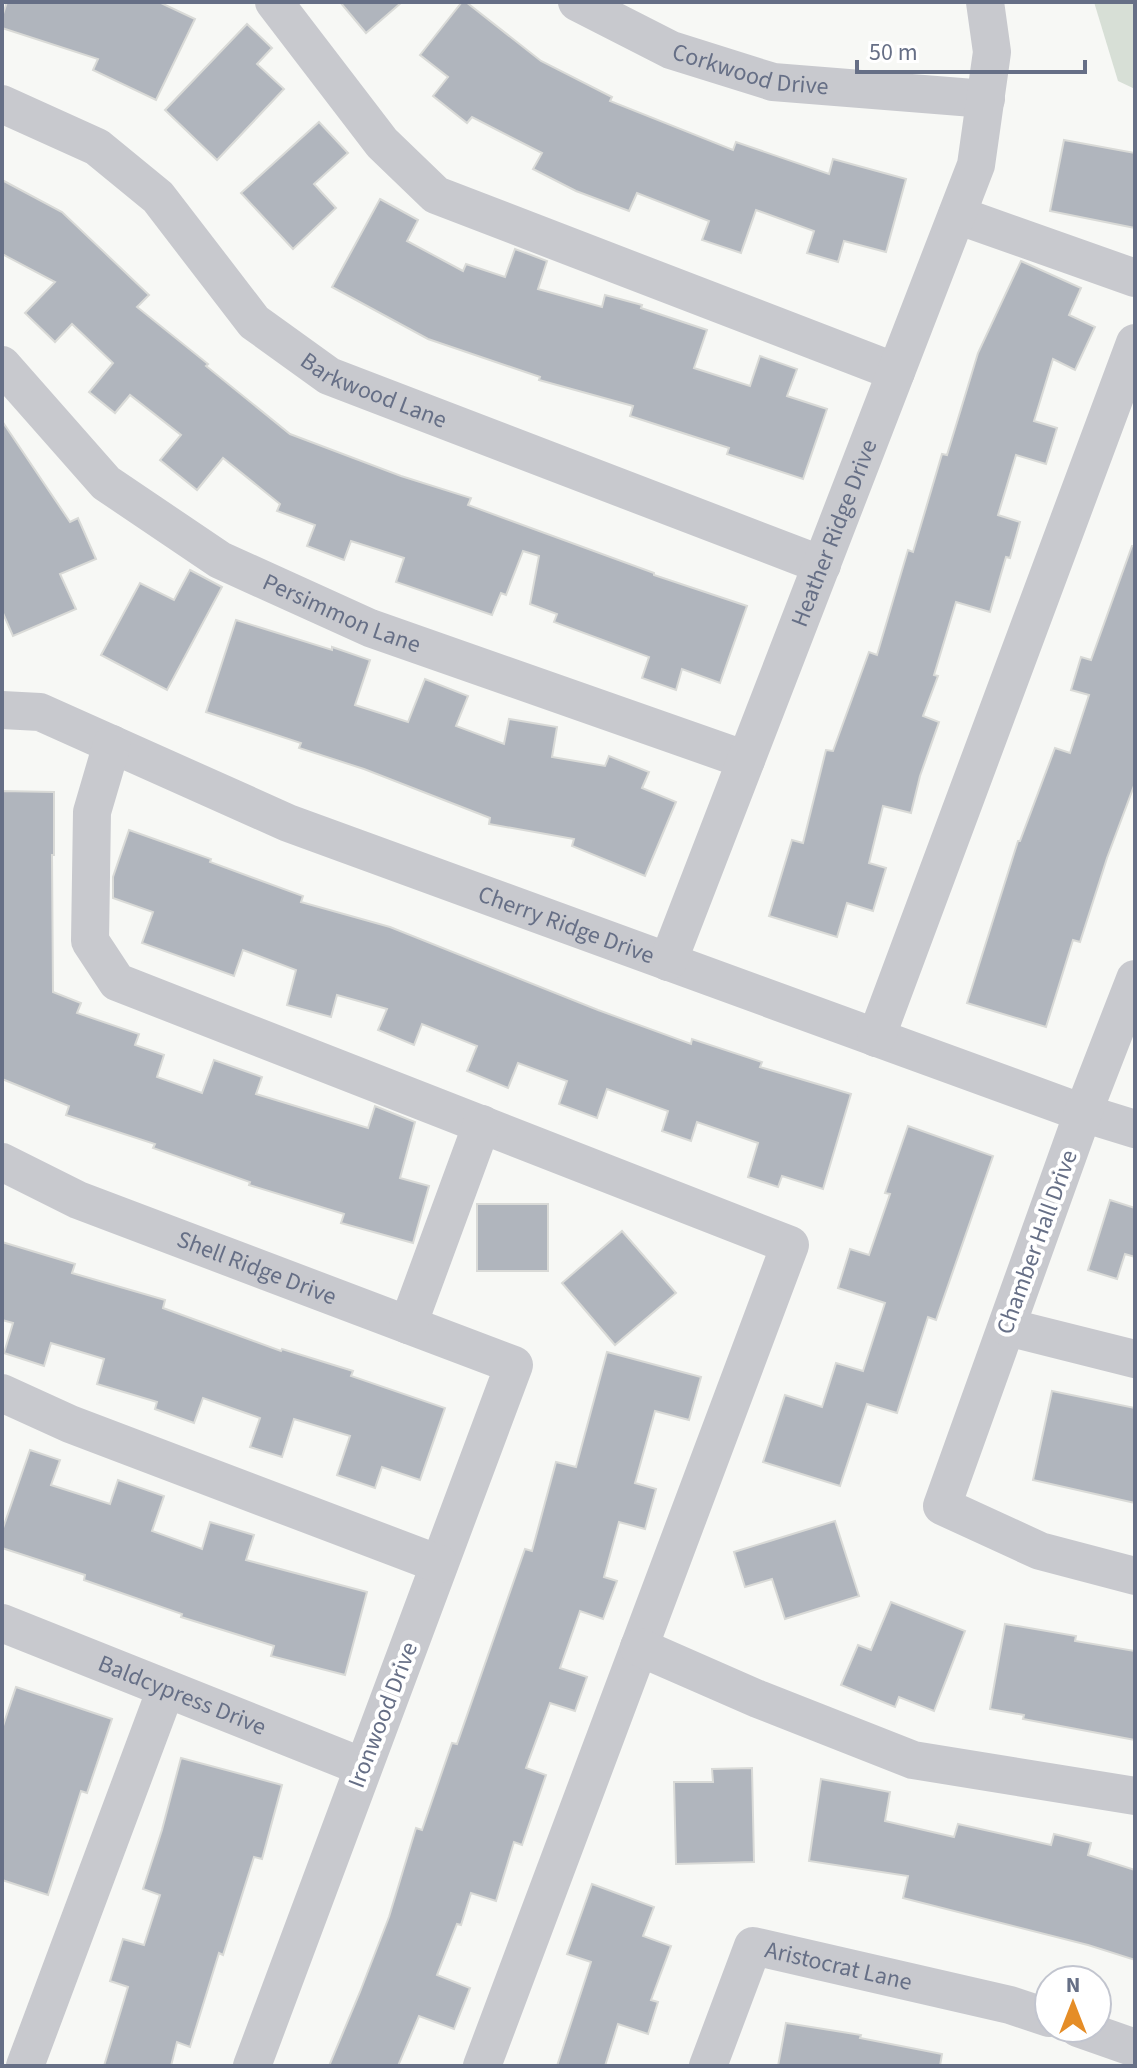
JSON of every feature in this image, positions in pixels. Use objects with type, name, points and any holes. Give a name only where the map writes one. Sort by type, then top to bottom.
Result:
[{"type":"street","points":[[274,2],[382,143],[436,195],[896,372]]},
{"type":"street","name":"Corkwood Drive","points":[[577,2],[671,50],[773,82],[986,99]]},
{"type":"street","name":"Heather Ridge Drive","points":[[668,962],[976,165],[992,52],[985,2]]},
{"type":"street","name":"Barkwood Lane","points":[[2,104],[97,147],[158,197],[254,322],[329,376],[822,565]]},
{"type":"street","points":[[957,215],[1135,278]]},
{"type":"street","points":[[876,1038],[1135,343]]},
{"type":"street","name":"Persimmon Lane","points":[[2,365],[106,483],[220,560],[370,628],[746,760]]},
{"type":"street","name":"Cherry Ridge Drive","points":[[2,710],[40,712],[288,823],[1083,1113],[1135,1129]]},
{"type":"street","points":[[112,744],[92,812],[90,941],[117,982],[790,1245],[482,2066]]},
{"type":"street","name":"Chamber Hall Drive","points":[[1135,979],[1083,1113],[942,1506],[1040,1551],[1135,1576]]},
{"type":"street","points":[[408,1325],[482,1124]]},
{"type":"street","name":"Shell Ridge Drive","points":[[2,1162],[78,1200],[514,1365]]},
{"type":"street","points":[[1007,1327],[1135,1359]]},
{"type":"street","name":"Ironwood Drive","points":[[252,2066],[514,1365]]},
{"type":"street","points":[[2,1393],[70,1424],[439,1564]]},
{"type":"street","name":"Baldcypress Drive","points":[[2,1623],[363,1767]]},
{"type":"street","points":[[639,1647],[758,1699],[913,1760],[1135,1796]]},
{"type":"street","points":[[25,2066],[166,1689]]},
{"type":"street","name":"Aristocrat Lane","points":[[708,2066],[753,1946],[1033,2013]]},
{"type":"street","points":[[1113,2040],[1135,2048]]},
{"type":"shaded area","points":[[1094,2],[1135,2],[1135,89],[1118,81]]},
{"type":"building","points":[[7,2],[159,2],[195,19],[156,100],[93,70],[98,59],[2,28]]},
{"type":"building","points":[[340,2],[402,2],[366,33]]},
{"type":"building","points":[[462,2],[541,61],[612,97],[610,101],[733,150],[736,142],[829,174],[833,159],[906,179],[886,252],[844,241],[838,262],[807,253],[814,231],[756,210],[741,253],[702,240],[709,221],[637,193],[629,211],[576,191],[533,169],[542,153],[472,117],[467,123],[433,96],[448,77],[420,55]]},
{"type":"building","points":[[247,24],[272,48],[257,64],[284,89],[217,160],[165,110]]},
{"type":"building","points":[[319,122],[348,153],[314,184],[336,208],[293,249],[241,193]]},
{"type":"building","points":[[1064,140],[1135,153],[1135,228],[1050,211]]},
{"type":"building","points":[[2,180],[62,212],[149,295],[137,307],[290,434],[401,476],[471,498],[468,505],[654,575],[747,606],[720,683],[682,669],[676,690],[642,678],[649,657],[554,622],[557,614],[530,604],[539,556],[523,551],[506,595],[501,593],[492,615],[396,582],[404,558],[351,541],[344,560],[307,546],[315,525],[277,511],[280,504],[223,458],[197,490],[160,460],[181,435],[130,395],[115,413],[89,392],[113,363],[72,324],[55,342],[25,313],[55,282],[2,254]]},
{"type":"building","points":[[380,199],[418,220],[407,241],[463,271],[466,264],[505,277],[515,249],[547,261],[538,289],[602,307],[605,295],[642,305],[641,308],[707,330],[694,368],[750,386],[760,356],[797,369],[787,396],[827,409],[803,479],[727,454],[729,448],[630,416],[633,406],[539,380],[540,377],[428,339],[332,287]]},
{"type":"building","points":[[1021,261],[1081,288],[1069,315],[1095,327],[1075,370],[1053,359],[1034,421],[1057,428],[1046,464],[1016,455],[998,515],[1020,522],[990,612],[956,602],[934,675],[938,676],[923,716],[939,722],[911,813],[883,806],[869,863],[886,868],[873,911],[847,903],[837,937],[769,916],[792,840],[803,843],[826,750],[833,751],[869,652],[877,655],[908,550],[913,552],[942,454],[947,455],[978,353]]},
{"type":"building","points":[[2,421],[70,522],[78,518],[96,559],[60,574],[76,609],[13,636],[2,611]]},
{"type":"building","points":[[1132,546],[1135,546],[1135,783],[1080,942],[1073,940],[1046,1027],[967,1003],[1018,841],[1055,748],[1070,753],[1089,695],[1071,690],[1081,657],[1091,660]]},
{"type":"building","points":[[190,570],[222,587],[167,690],[101,655],[140,583],[174,600]]},
{"type":"building","points":[[236,620],[370,660],[355,705],[408,722],[425,679],[468,696],[456,726],[504,744],[509,719],[557,727],[552,757],[605,766],[609,756],[649,772],[642,788],[676,802],[645,876],[572,846],[574,839],[489,824],[490,818],[364,769],[299,748],[301,743],[206,712]]},
{"type":"building","points":[[2,791],[54,792],[53,992],[81,1003],[77,1013],[139,1034],[135,1045],[164,1055],[157,1077],[202,1093],[214,1060],[262,1077],[256,1094],[368,1128],[375,1106],[415,1122],[400,1178],[429,1186],[413,1243],[341,1223],[344,1214],[249,1185],[250,1182],[153,1148],[155,1144],[66,1115],[69,1106],[2,1079]]},
{"type":"building","points":[[129,830],[303,896],[301,902],[390,927],[691,1044],[692,1039],[762,1062],[760,1067],[851,1094],[823,1189],[782,1176],[778,1187],[748,1177],[758,1143],[697,1122],[691,1141],[662,1131],[668,1111],[607,1089],[597,1118],[559,1104],[567,1081],[518,1063],[508,1088],[467,1071],[477,1046],[422,1024],[414,1045],[378,1030],[387,1009],[337,995],[331,1017],[287,1005],[296,970],[243,950],[234,976],[142,943],[153,912],[113,898],[113,877]]},
{"type":"building","points":[[908,1126],[993,1156],[936,1320],[928,1317],[897,1413],[867,1404],[840,1486],[763,1462],[785,1395],[822,1407],[836,1363],[863,1371],[885,1303],[838,1288],[850,1249],[869,1255],[890,1194],[885,1193]]},
{"type":"building","points":[[1110,1200],[1135,1208],[1135,1257],[1125,1254],[1117,1279],[1088,1270]]},
{"type":"building","points":[[477,1204],[548,1204],[548,1271],[477,1271]]},
{"type":"building","points":[[622,1231],[676,1293],[615,1345],[562,1283]]},
{"type":"building","points":[[2,1242],[75,1264],[72,1273],[165,1300],[163,1308],[281,1351],[353,1371],[351,1376],[445,1408],[420,1480],[382,1467],[375,1488],[337,1475],[350,1436],[294,1419],[282,1457],[250,1447],[260,1418],[203,1398],[194,1423],[155,1409],[157,1402],[97,1384],[104,1359],[51,1343],[44,1366],[4,1353],[13,1323],[2,1320]]},
{"type":"building","points":[[607,1352],[701,1377],[689,1420],[655,1411],[635,1483],[656,1489],[645,1529],[619,1522],[604,1577],[617,1581],[603,1619],[580,1611],[560,1668],[587,1677],[575,1711],[550,1703],[526,1768],[546,1775],[522,1845],[514,1842],[496,1901],[471,1893],[461,1925],[457,1924],[437,1975],[470,1988],[454,2029],[419,2016],[398,2066],[329,2066],[389,1917],[416,1828],[422,1830],[452,1743],[457,1744],[525,1549],[532,1551],[556,1462],[576,1467]]},
{"type":"building","points":[[1052,1391],[1135,1408],[1135,1503],[1033,1480]]},
{"type":"building","points":[[30,1450],[60,1460],[51,1485],[110,1504],[118,1480],[164,1496],[152,1531],[202,1549],[210,1522],[254,1535],[246,1560],[367,1592],[345,1675],[271,1656],[274,1646],[181,1617],[182,1614],[84,1580],[85,1575],[2,1548],[2,1531]]},
{"type":"building","points":[[835,1521],[859,1596],[785,1619],[772,1579],[745,1587],[734,1552]]},
{"type":"building","points":[[891,1602],[965,1631],[934,1711],[899,1697],[895,1707],[841,1685],[858,1645],[871,1650]]},
{"type":"building","points":[[1005,1624],[1076,1636],[1075,1641],[1135,1651],[1135,1740],[1023,1719],[1024,1715],[990,1709]]},
{"type":"building","points":[[16,1687],[112,1719],[87,1793],[81,1791],[48,1895],[2,1880],[2,1729]]},
{"type":"building","points":[[181,1758],[282,1785],[262,1859],[254,1857],[223,1955],[219,1953],[190,2047],[177,2042],[171,2066],[104,2066],[128,1987],[110,1981],[123,1939],[144,1945],[160,1895],[143,1889]]},
{"type":"building","points":[[752,1768],[754,1862],[676,1864],[674,1782],[713,1782],[712,1769]]},
{"type":"building","points":[[821,1779],[890,1792],[885,1821],[954,1837],[958,1824],[1051,1845],[1054,1834],[1091,1843],[1088,1855],[1135,1870],[1135,1960],[903,1898],[908,1876],[809,1861]]},
{"type":"building","points":[[592,1884],[654,1907],[643,1936],[671,1946],[651,2000],[658,2002],[648,2034],[618,2024],[605,2066],[557,2066],[591,1962],[567,1954]]},
{"type":"building","points":[[786,2023],[861,2035],[860,2038],[942,2054],[940,2066],[778,2066]]}]
